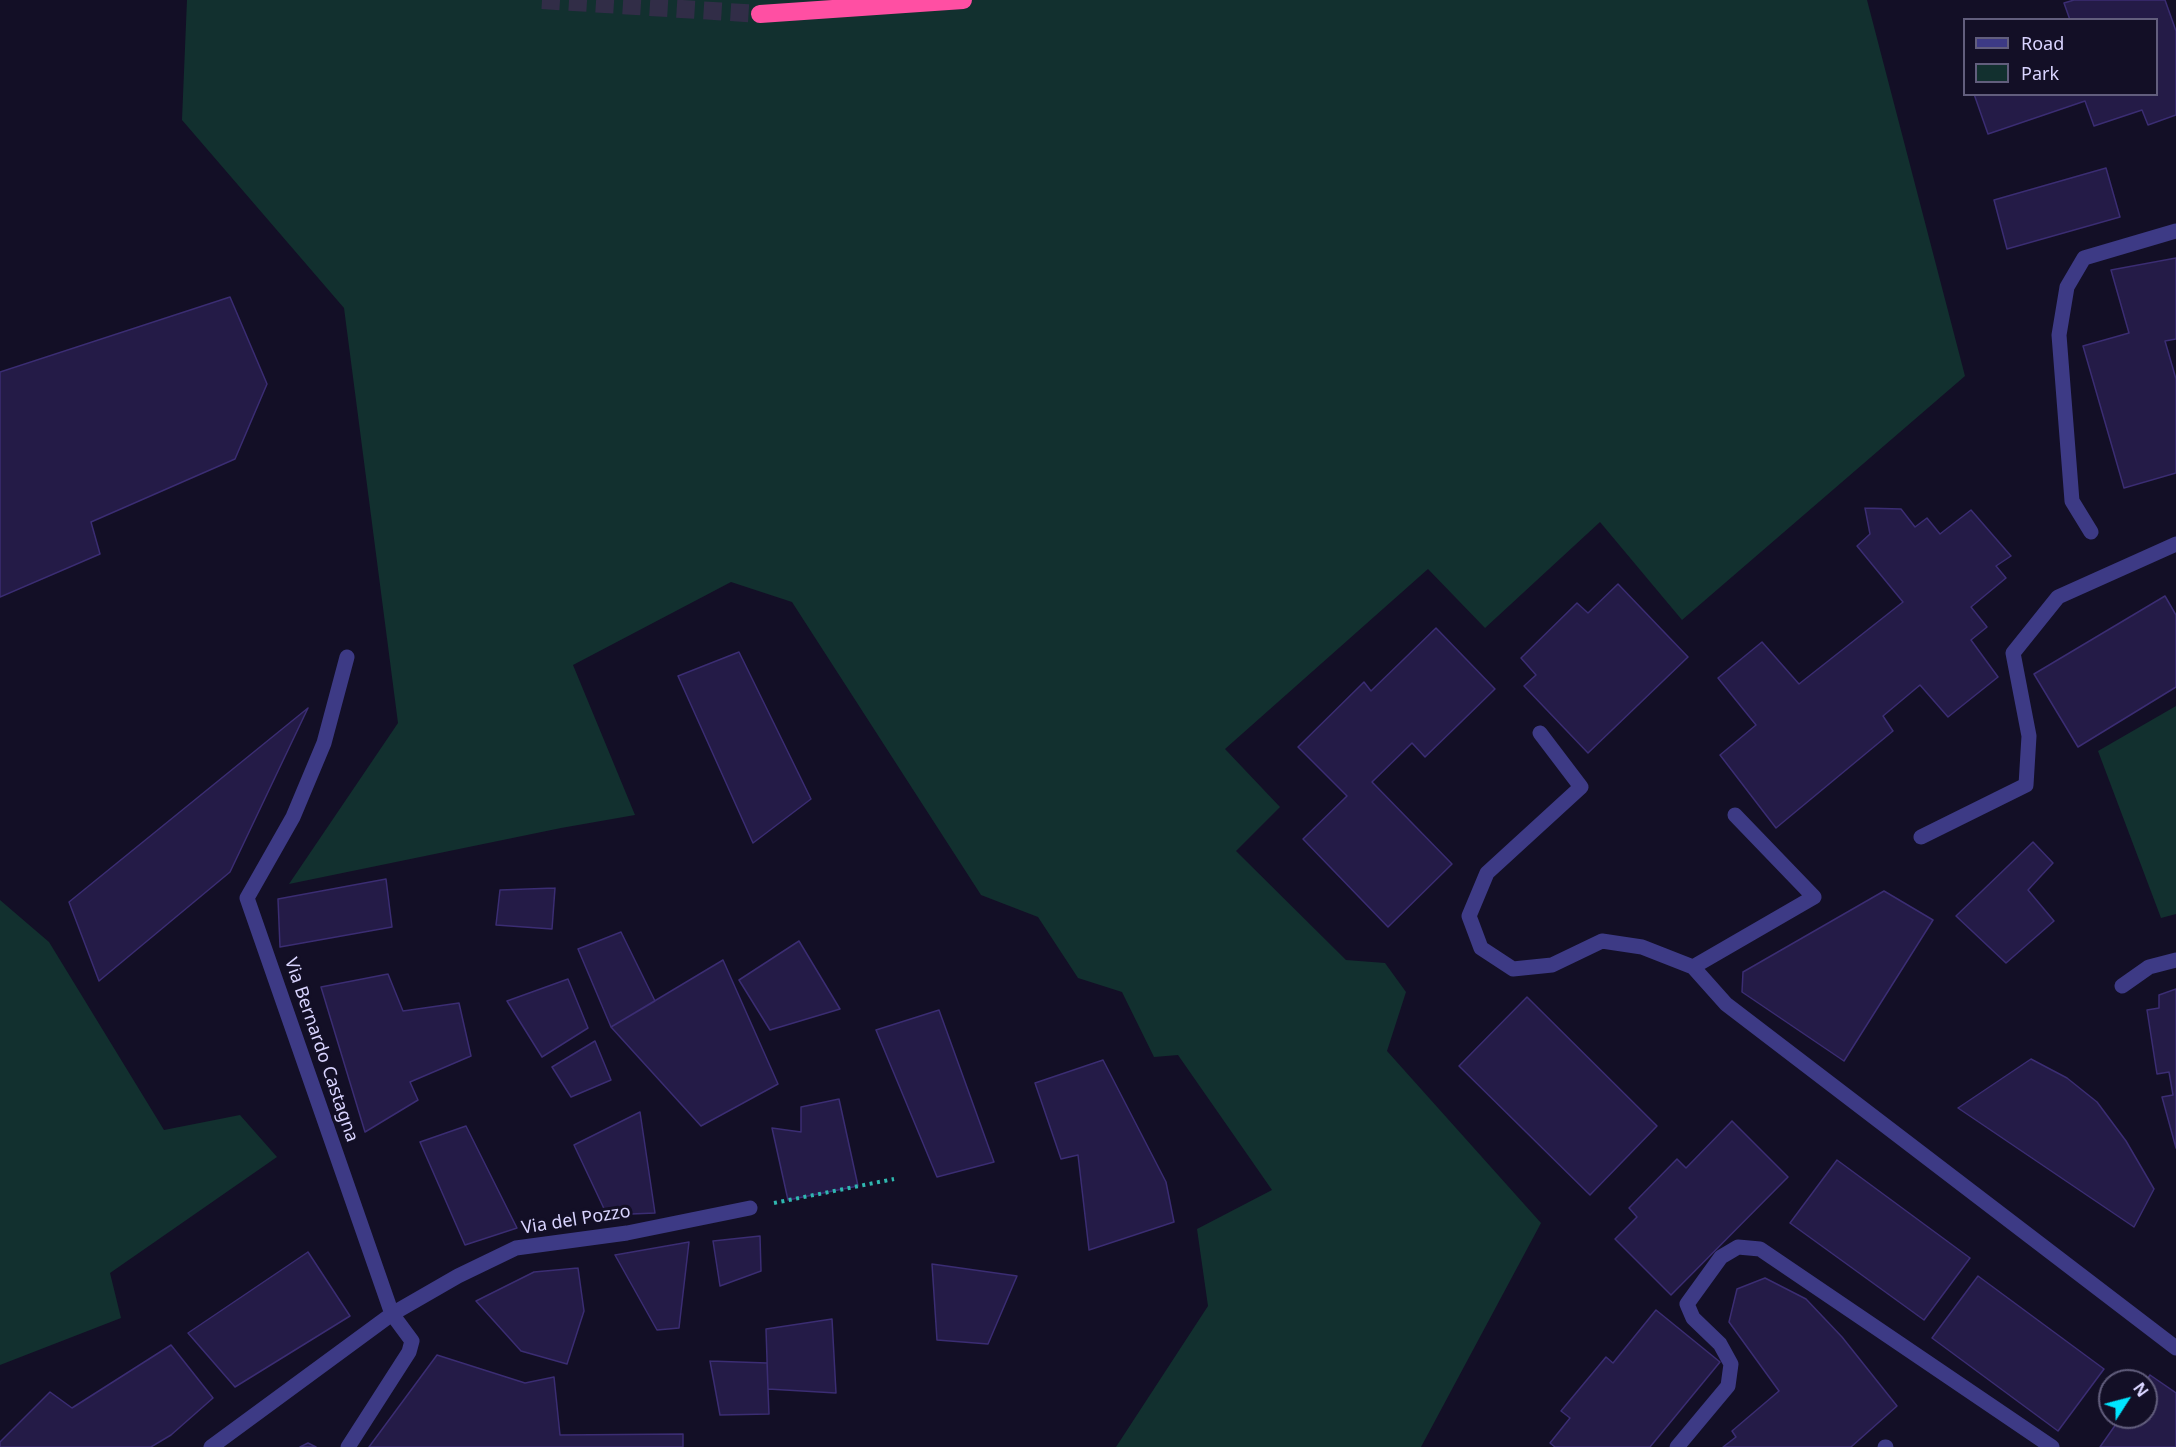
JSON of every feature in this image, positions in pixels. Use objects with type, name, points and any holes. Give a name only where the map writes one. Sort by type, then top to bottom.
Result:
[{"type":"highway","points":[[760,14],[963,0]]},
{"type":"street","points":[[2091,532],[2072,501],[2059,334],[2067,288],[2084,258],[2176,231]]},
{"type":"street","points":[[1921,837],[2026,785],[2029,736],[2013,653],[2058,597],[2176,544]]},
{"type":"street","name":"Via Bernardo Castagna","points":[[347,657],[324,743],[293,817],[247,898],[392,1314],[412,1341],[409,1352],[348,1447]]},
{"type":"street","points":[[1540,733],[1581,788],[1487,873],[1469,916],[1481,948],[1513,969],[1552,965],[1602,941],[1642,947],[1693,967],[1725,1004],[2176,1347]]},
{"type":"street","points":[[1693,967],[1814,897],[1735,814]]},
{"type":"street","points":[[2122,986],[2149,967],[2176,960]]},
{"type":"street","name":"Via del Pozzo","points":[[211,1447],[392,1314],[458,1276],[516,1248],[627,1233],[750,1208]]},
{"type":"street","points":[[1677,1447],[1728,1386],[1731,1365],[1720,1344],[1693,1318],[1687,1304],[1721,1257],[1738,1246],[1760,1249],[2052,1447]]},
{"type":"path","points":[[750,1208],[894,1179]]},
{"type":"green space","points":[[187,0],[1867,0],[1965,376],[1682,620],[1600,522],[1485,628],[1428,569],[1225,749],[1280,807],[1236,851],[1346,960],[1385,963],[1406,992],[1387,1051],[1541,1223],[1421,1447],[1116,1447],[1208,1306],[1197,1229],[1272,1190],[1178,1055],[1154,1057],[1122,992],[1078,978],[1038,917],[981,895],[792,602],[731,582],[573,665],[635,815],[289,884],[398,723],[344,308],[182,120]]},
{"type":"green space","points":[[2176,706],[2176,914],[2161,918],[2098,751]]},
{"type":"green space","points":[[0,900],[49,942],[164,1130],[240,1115],[277,1157],[110,1273],[121,1318],[0,1365]]},
{"type":"building","points":[[2074,0],[2165,0],[2176,31],[2176,115],[2148,125],[2142,110],[2094,126],[2085,101],[1988,134],[1975,96],[2158,96],[2158,18],[2069,18],[2064,3]]},
{"type":"building","points":[[2106,168],[2120,217],[2007,249],[1994,200]]},
{"type":"building","points":[[2176,258],[2176,339],[2165,341],[2176,379],[2176,473],[2124,488],[2083,346],[2129,333],[2111,270]]},
{"type":"building","points":[[230,297],[267,384],[235,459],[91,522],[100,554],[0,597],[0,372]]},
{"type":"building","points":[[1865,508],[1901,509],[1915,527],[1927,518],[1940,534],[1971,510],[2011,556],[1996,566],[2006,578],[1971,607],[1987,627],[1971,640],[1998,677],[1948,717],[1920,685],[1883,716],[1893,731],[1776,828],[1720,755],[1756,725],[1718,678],[1762,642],[1799,684],[1903,602],[1857,546],[1870,534]]},
{"type":"building","points":[[1618,584],[1688,657],[1588,753],[1524,686],[1536,675],[1521,658],[1577,603],[1588,613]]},
{"type":"building","points":[[2165,596],[2176,615],[2176,687],[2078,747],[2034,674]]},
{"type":"building","points":[[1436,628],[1495,689],[1425,757],[1412,743],[1372,782],[1452,864],[1388,927],[1303,839],[1347,796],[1298,747],[1364,682],[1371,691]]},
{"type":"building","points":[[739,652],[811,799],[753,843],[678,676]]},
{"type":"building","points":[[308,708],[230,872],[99,981],[69,902]]},
{"type":"building","points":[[2033,842],[2053,863],[2028,890],[2054,921],[2006,963],[1956,916]]},
{"type":"building","points":[[386,879],[392,927],[280,947],[278,899]]},
{"type":"building","points":[[555,888],[552,929],[496,925],[500,890]]},
{"type":"building","points":[[1884,891],[1933,920],[1844,1061],[1742,992],[1743,972]]},
{"type":"building","points":[[621,932],[655,1001],[611,1027],[578,949]]},
{"type":"building","points":[[799,941],[840,1009],[770,1030],[739,980]]},
{"type":"building","points":[[723,960],[778,1084],[701,1126],[611,1027]]},
{"type":"building","points":[[388,974],[403,1011],[459,1003],[471,1056],[410,1082],[418,1100],[365,1132],[321,987]]},
{"type":"building","points":[[568,979],[588,1028],[542,1057],[507,1001]]},
{"type":"building","points":[[2176,989],[2176,1148],[2162,1097],[2173,1095],[2169,1072],[2157,1074],[2147,1010],[2159,1008],[2159,995]]},
{"type":"building","points":[[1527,997],[1657,1126],[1590,1195],[1459,1066]]},
{"type":"building","points":[[939,1010],[994,1162],[937,1177],[876,1030]]},
{"type":"building","points":[[595,1041],[611,1080],[571,1097],[552,1067]]},
{"type":"building","points":[[2031,1059],[2067,1078],[2097,1102],[2126,1141],[2154,1189],[2134,1227],[1958,1108]]},
{"type":"building","points":[[1103,1060],[1166,1182],[1174,1222],[1089,1250],[1078,1155],[1061,1159],[1035,1083]]},
{"type":"building","points":[[839,1099],[858,1186],[788,1200],[772,1128],[801,1132],[801,1107]]},
{"type":"building","points":[[640,1112],[655,1213],[607,1215],[574,1145]]},
{"type":"building","points":[[1732,1121],[1788,1177],[1671,1295],[1615,1239],[1637,1217],[1629,1208],[1677,1159],[1686,1168]]},
{"type":"building","points":[[466,1126],[517,1228],[465,1245],[420,1142]]},
{"type":"building","points":[[1837,1160],[1970,1258],[1924,1320],[1790,1223]]},
{"type":"building","points":[[760,1236],[761,1271],[720,1286],[713,1241]]},
{"type":"building","points":[[689,1242],[679,1328],[657,1330],[615,1255]]},
{"type":"building","points":[[308,1252],[350,1316],[235,1387],[188,1333]]},
{"type":"building","points":[[932,1264],[1017,1276],[988,1344],[937,1340]]},
{"type":"building","points":[[578,1268],[584,1311],[567,1364],[521,1351],[476,1301],[534,1272]]},
{"type":"building","points":[[1978,1276],[2104,1369],[2098,1369],[2098,1377],[2058,1431],[1932,1338]]},
{"type":"building","points":[[1765,1278],[1806,1299],[1842,1337],[1897,1406],[1851,1447],[1723,1447],[1736,1437],[1732,1431],[1779,1391],[1729,1322],[1737,1289]]},
{"type":"building","points":[[1656,1310],[1720,1362],[1650,1447],[1555,1447],[1550,1443],[1570,1418],[1561,1411],[1606,1357],[1613,1363]]},
{"type":"building","points":[[832,1319],[836,1393],[768,1389],[766,1329]]},
{"type":"building","points":[[171,1345],[213,1398],[171,1435],[151,1447],[0,1447],[0,1442],[50,1392],[72,1408]]},
{"type":"building","points":[[437,1355],[525,1383],[554,1377],[560,1435],[683,1434],[683,1447],[369,1447]]},
{"type":"building","points":[[710,1361],[767,1363],[769,1414],[720,1415]]},
{"type":"building","points":[[2158,1381],[2176,1393],[2176,1447],[2100,1447],[2113,1429],[2158,1429]]},
{"type":"building","points":[[308,1443],[316,1447],[300,1447]]},
{"type":"tunnel","points":[[542,0],[760,14]]}]
